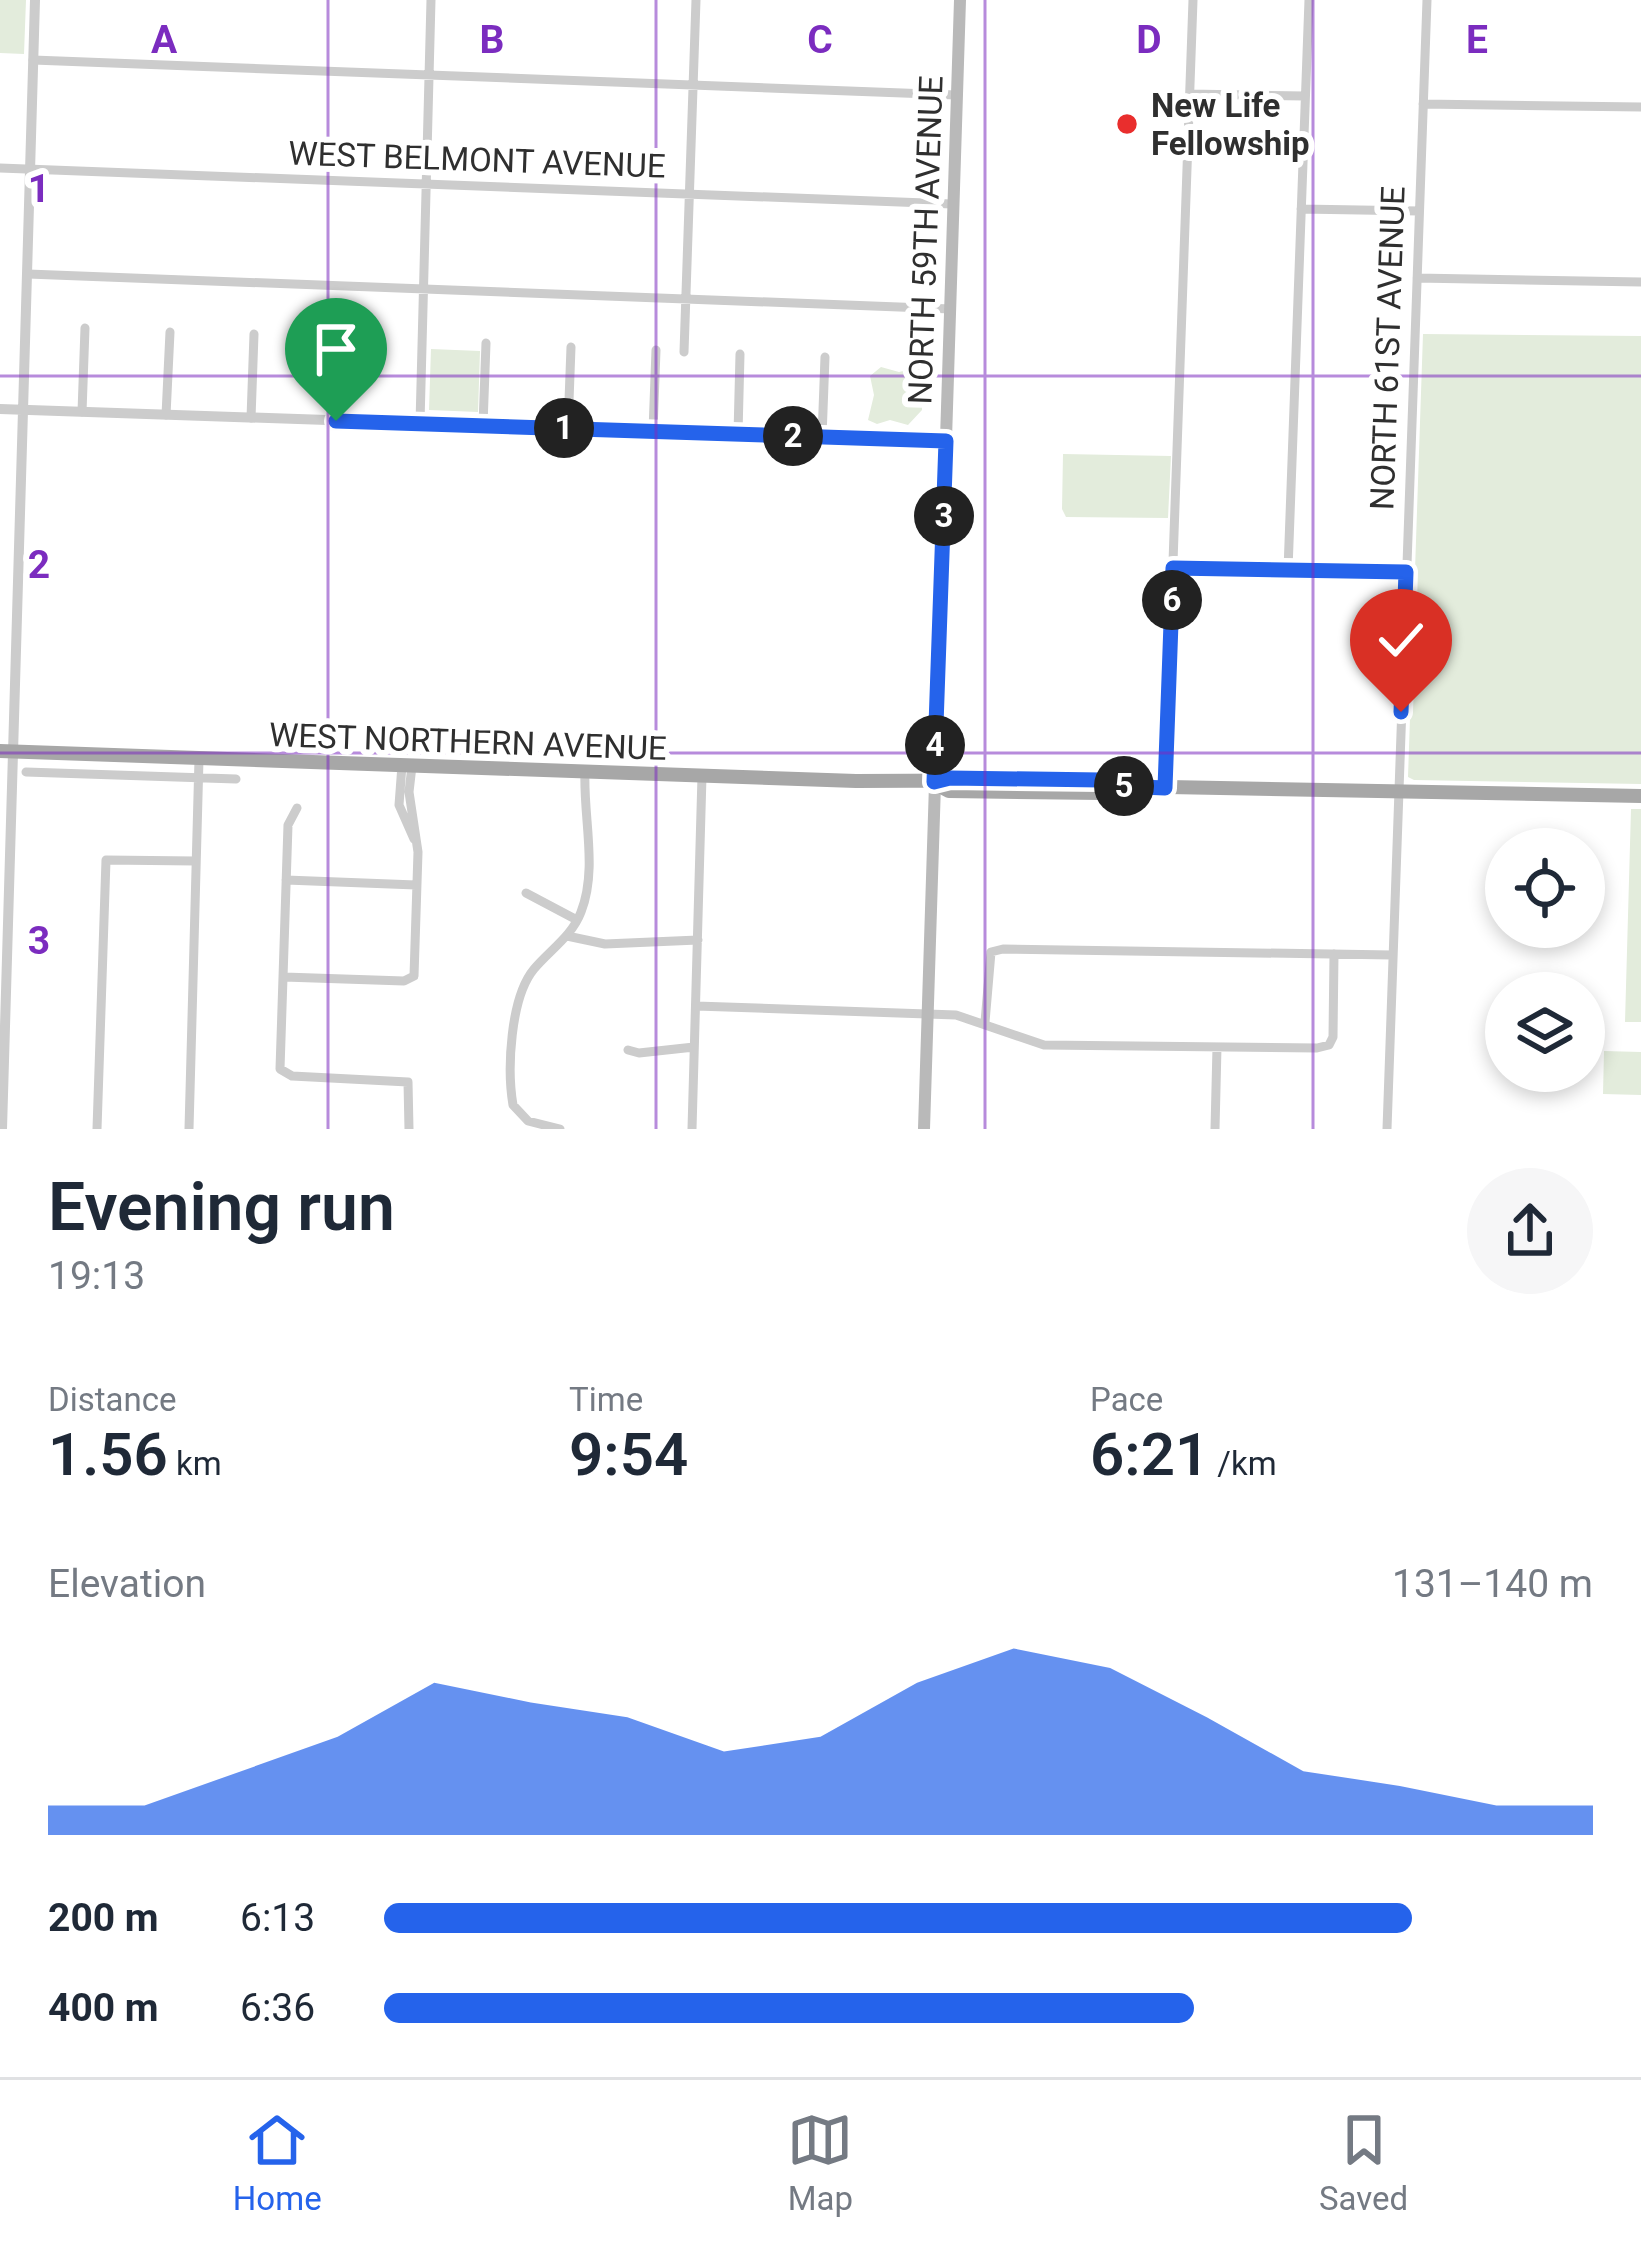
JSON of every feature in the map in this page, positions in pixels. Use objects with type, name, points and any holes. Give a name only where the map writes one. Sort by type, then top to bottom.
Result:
[{"type":"main road","name":"NORTH 59TH AVENUE","points":[[924,1129],[960,0]]},
{"type":"main road","name":"WEST NORTHERN AVENUE","points":[[6,752],[702,776],[934,782],[950,778],[1101,780],[1117,786],[1165,788],[1641,796]]},
{"type":"street","points":[[2,1129],[6,752],[24,410],[35,0]]},
{"type":"street","points":[[420,423],[431,0]]},
{"type":"street","points":[[684,352],[696,0]]},
{"type":"street","points":[[1165,788],[1193,0]]},
{"type":"street","points":[[1288,569],[1309,0]]},
{"type":"street","name":"NORTH 61ST AVENUE","points":[[1387,1129],[1427,0]]},
{"type":"street","points":[[34,60],[956,95]]},
{"type":"street","points":[[1190,94],[1305,96]]},
{"type":"street","points":[[1423,104],[1641,107]]},
{"type":"street","name":"WEST BELMONT AVENUE","points":[[0,168],[952,204]]},
{"type":"street","points":[[1301,209],[1419,211]]},
{"type":"street","points":[[28,274],[951,309]]},
{"type":"street","points":[[1418,278],[1641,282]]},
{"type":"street","points":[[82,412],[85,328]]},
{"type":"street","points":[[166,415],[170,332]]},
{"type":"street","points":[[251,418],[254,334]]},
{"type":"street","points":[[336,421],[339,337]]},
{"type":"street","points":[[483,425],[486,343]]},
{"type":"street","points":[[568,428],[571,346]]},
{"type":"street","points":[[653,431],[656,350]]},
{"type":"street","points":[[737,434],[740,354]]},
{"type":"street","points":[[822,437],[825,357]]},
{"type":"street","points":[[0,410],[946,441]]},
{"type":"street","points":[[1173,568],[1406,572]]},
{"type":"street","points":[[189,1129],[199,759]]},
{"type":"street","points":[[284,977],[414,976],[417,843],[399,805],[407,765]]},
{"type":"street","name":"WEST NORTHERN AVENUE","points":[[26,772],[236,779]]},
{"type":"street","points":[[560,1129],[519,1115],[512,1097],[515,1011],[537,965],[577,920],[590,870],[585,772]]},
{"type":"street","points":[[692,1129],[702,776]]},
{"type":"street","points":[[297,808],[288,825],[280,1069],[284,1074],[408,1082],[409,1129]]},
{"type":"street","points":[[97,1129],[106,860],[195,861]]},
{"type":"street","points":[[286,880],[416,885]]},
{"type":"street","points":[[526,893],[577,920]]},
{"type":"street","points":[[567,936],[591,944],[618,945],[698,940]]},
{"type":"street","points":[[985,1022],[991,952],[1003,949],[1392,955]]},
{"type":"street","points":[[696,1006],[927,1014],[985,1022],[1044,1045],[1329,1045],[1334,954]]},
{"type":"street","points":[[628,1049],[639,1053],[694,1047]]},
{"type":"street","points":[[1216,1129],[1217,1047]]},
{"type":"green space","points":[[0,0],[26,0],[24,54],[0,53]]},
{"type":"green space","points":[[1423,334],[1641,336],[1641,784],[1408,777]]},
{"type":"green space","points":[[431,349],[480,351],[478,412],[429,410]]},
{"type":"green space","points":[[881,367],[922,371],[922,410],[908,425],[868,420],[874,395],[870,376]]},
{"type":"green space","points":[[1063,454],[1171,456],[1168,518],[1066,517],[1062,509]]},
{"type":"green space","points":[[1631,809],[1641,809],[1641,1022],[1625,1022]]},
{"type":"green space","points":[[1605,1051],[1641,1052],[1641,1095],[1603,1094]]},
{"type":"place","name":"New Life Fellowship","points":[[1127,124]]},
{"type":"route","points":[[336,421],[946,441],[934,782],[950,778],[1101,780],[1117,786],[1165,788],[1173,568],[1406,572],[1401,712]]}]
